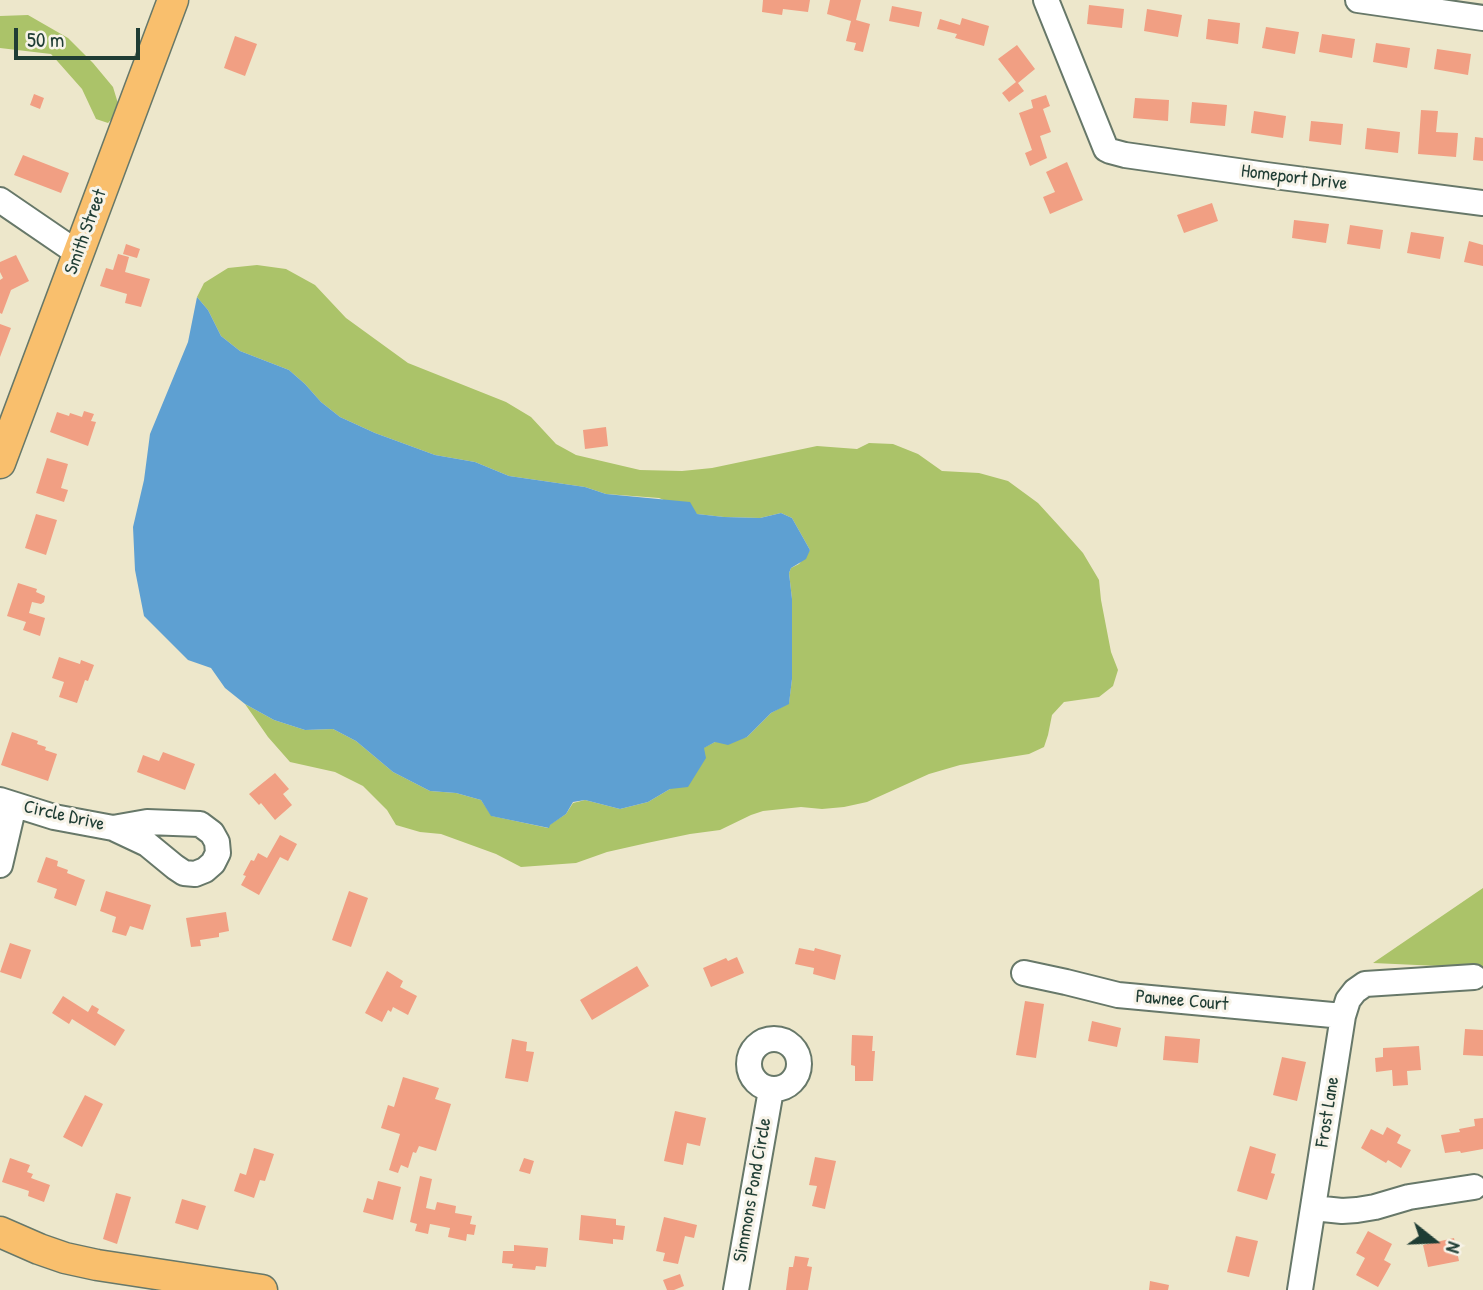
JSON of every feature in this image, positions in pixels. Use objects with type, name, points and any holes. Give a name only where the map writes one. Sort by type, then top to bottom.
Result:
[{"type":"main road","name":"Smith Street","points":[[0,463],[173,0]]},
{"type":"main road","points":[[0,1232],[65,1258],[168,1283],[262,1290]]},
{"type":"street","name":"Homeport Drive","points":[[1046,0],[1106,149],[1116,154],[1483,203]]},
{"type":"street","points":[[1358,0],[1483,18]]},
{"type":"street","points":[[0,200],[79,254]]},
{"type":"street","name":"Circle Drive","points":[[0,865],[7,803],[54,817],[113,828]]},
{"type":"street","name":"Pawnee Court","points":[[1024,973],[1118,995],[1343,1016]]},
{"type":"street","points":[[1343,1016],[1354,991],[1365,984],[1474,978]]},
{"type":"street","name":"Frost Lane","points":[[1300,1290],[1343,1016]]},
{"type":"street","name":"Simmons Pond Circle","points":[[736,1290],[771,1090]]},
{"type":"street","points":[[1314,1208],[1357,1210],[1409,1197],[1474,1187]]},
{"type":"green space","points":[[28,15],[68,38],[113,87],[120,110],[108,123],[96,119],[82,89],[51,54],[0,48],[0,16]]},
{"type":"green space","points":[[257,265],[286,269],[315,285],[346,318],[408,363],[506,402],[531,417],[556,444],[576,455],[640,470],[682,471],[712,468],[817,446],[857,449],[869,443],[893,444],[918,454],[942,471],[979,473],[1008,481],[1038,503],[1083,553],[1099,580],[1111,652],[1118,670],[1113,686],[1099,697],[1064,702],[1052,715],[1044,747],[1029,754],[960,765],[929,774],[867,802],[822,809],[801,807],[763,811],[720,830],[607,852],[576,863],[521,867],[496,854],[441,834],[420,832],[396,825],[387,810],[363,786],[335,772],[290,762],[245,704],[274,720],[305,730],[333,729],[356,741],[393,772],[430,791],[456,793],[481,800],[492,816],[548,828],[566,814],[573,803],[585,800],[620,809],[648,802],[670,789],[703,748],[715,742],[747,737],[771,713],[789,703],[792,679],[792,599],[789,573],[810,550],[792,518],[781,513],[760,518],[697,514],[659,498],[606,494],[585,487],[509,476],[475,462],[435,455],[340,417],[289,370],[240,351],[221,336],[208,310],[197,297],[204,283],[228,268]]},
{"type":"green space","points":[[1483,888],[1483,968],[1373,963]]},
{"type":"water","points":[[197,297],[208,310],[221,336],[240,351],[289,370],[340,417],[375,433],[435,455],[475,462],[509,476],[585,487],[606,494],[690,502],[697,514],[760,518],[781,513],[792,518],[810,550],[806,559],[791,568],[789,573],[792,599],[792,679],[789,704],[771,713],[747,737],[728,745],[715,742],[704,748],[706,758],[688,787],[670,789],[648,802],[620,809],[585,800],[573,802],[566,814],[549,828],[491,816],[481,800],[456,793],[430,791],[393,772],[356,741],[333,729],[305,730],[274,720],[245,704],[225,688],[211,668],[188,660],[144,616],[135,570],[133,527],[144,480],[150,434],[188,342]]},
{"type":"building","points":[[763,0],[810,0],[808,12],[783,9],[782,15],[762,12]]},
{"type":"building","points":[[830,0],[861,0],[856,20],[870,24],[863,52],[854,50],[856,43],[846,41],[851,21],[827,14]]},
{"type":"building","points":[[1089,5],[1124,9],[1122,28],[1087,24]]},
{"type":"building","points":[[892,6],[922,12],[919,27],[889,21]]},
{"type":"building","points":[[1147,9],[1182,15],[1178,37],[1144,31]]},
{"type":"building","points":[[962,18],[989,26],[984,46],[955,38],[957,34],[937,29],[940,19],[960,25]]},
{"type":"building","points":[[1208,19],[1240,23],[1238,44],[1206,39]]},
{"type":"building","points":[[1266,27],[1299,32],[1295,54],[1262,48]]},
{"type":"building","points":[[1322,34],[1355,39],[1352,58],[1319,52]]},
{"type":"building","points":[[235,36],[257,44],[245,76],[224,68]]},
{"type":"building","points":[[1376,43],[1410,48],[1407,68],[1373,62]]},
{"type":"building","points":[[1017,45],[1035,69],[1018,83],[1024,91],[1009,102],[1002,93],[1016,82],[998,59]]},
{"type":"building","points":[[1437,49],[1471,54],[1468,75],[1434,69]]},
{"type":"building","points":[[34,94],[44,98],[40,109],[30,105]]},
{"type":"building","points":[[1046,95],[1050,106],[1043,109],[1051,132],[1040,136],[1047,158],[1030,166],[1025,153],[1032,150],[1019,113],[1033,108],[1031,100]]},
{"type":"building","points":[[1135,98],[1169,100],[1168,121],[1133,118]]},
{"type":"building","points":[[1192,102],[1227,105],[1225,126],[1190,123]]},
{"type":"building","points":[[1421,110],[1438,111],[1436,132],[1458,133],[1456,157],[1418,154]]},
{"type":"building","points":[[1254,111],[1286,116],[1283,138],[1251,133]]},
{"type":"building","points":[[1311,121],[1343,124],[1341,145],[1309,141]]},
{"type":"building","points":[[1367,128],[1400,132],[1398,153],[1365,149]]},
{"type":"building","points":[[1475,137],[1483,138],[1483,161],[1473,160]]},
{"type":"building","points":[[23,155],[69,173],[61,193],[14,175]]},
{"type":"building","points":[[1067,162],[1083,200],[1050,214],[1043,197],[1055,192],[1046,172]]},
{"type":"building","points":[[1212,203],[1218,221],[1184,233],[1177,215]]},
{"type":"building","points":[[1294,220],[1329,224],[1326,243],[1292,238]]},
{"type":"building","points":[[1350,225],[1383,230],[1380,249],[1347,244]]},
{"type":"building","points":[[1411,232],[1444,237],[1440,259],[1407,253]]},
{"type":"building","points":[[1469,241],[1483,245],[1483,266],[1464,262]]},
{"type":"building","points":[[126,244],[140,249],[137,258],[123,254]]},
{"type":"building","points":[[118,254],[129,257],[125,272],[150,279],[141,307],[125,303],[127,294],[100,286],[106,268],[113,270]]},
{"type":"building","points":[[16,255],[29,281],[11,290],[2,314],[0,280],[3,278],[0,262]]},
{"type":"building","points":[[0,324],[11,328],[0,357]]},
{"type":"building","points":[[84,411],[94,414],[91,421],[96,422],[88,446],[50,432],[57,412],[82,417]]},
{"type":"building","points":[[606,427],[608,446],[585,449],[583,430]]},
{"type":"building","points":[[47,458],[68,464],[61,488],[68,490],[64,502],[36,493]]},
{"type":"building","points":[[36,514],[57,520],[46,555],[25,548]]},
{"type":"building","points":[[18,583],[37,589],[36,592],[45,596],[41,604],[32,602],[29,613],[45,618],[40,636],[23,630],[26,622],[7,616]]},
{"type":"building","points":[[59,657],[80,664],[81,660],[94,665],[77,703],[59,697],[64,682],[52,678]]},
{"type":"building","points":[[12,732],[38,741],[37,744],[46,747],[45,750],[57,754],[48,781],[1,765]]},
{"type":"building","points":[[163,752],[195,764],[185,790],[137,772],[143,755],[159,761]]},
{"type":"building","points":[[275,773],[289,789],[283,794],[292,805],[275,820],[261,803],[259,805],[249,794]]},
{"type":"building","points":[[280,835],[297,844],[288,861],[280,857],[259,895],[241,885],[246,876],[243,875],[258,853],[267,858]]},
{"type":"building","points":[[46,857],[58,861],[57,866],[68,870],[67,873],[85,880],[76,906],[54,898],[57,889],[37,882]]},
{"type":"building","points":[[106,891],[151,905],[143,930],[130,926],[126,936],[112,932],[116,917],[100,911]]},
{"type":"building","points":[[349,891],[368,898],[351,947],[332,940]]},
{"type":"building","points":[[226,912],[229,931],[219,933],[219,937],[200,940],[201,946],[191,947],[186,918]]},
{"type":"building","points":[[10,943],[31,950],[21,979],[0,972]]},
{"type":"building","points":[[799,948],[814,951],[815,948],[841,955],[835,980],[813,974],[814,968],[795,964]]},
{"type":"building","points":[[737,957],[744,973],[711,987],[703,968],[726,958],[728,961]]},
{"type":"building","points":[[637,966],[649,986],[592,1020],[580,1000]]},
{"type":"building","points":[[387,971],[403,981],[400,987],[417,996],[408,1015],[393,1007],[391,1012],[388,1010],[382,1022],[365,1013]]},
{"type":"building","points":[[63,996],[88,1012],[92,1005],[99,1009],[97,1013],[125,1030],[115,1046],[72,1019],[69,1024],[52,1013]]},
{"type":"building","points":[[1025,1001],[1044,1004],[1036,1058],[1016,1055]]},
{"type":"building","points":[[1092,1021],[1121,1028],[1117,1047],[1088,1041]]},
{"type":"building","points":[[1465,1029],[1483,1030],[1483,1056],[1463,1055]]},
{"type":"building","points":[[852,1035],[873,1036],[873,1081],[855,1081],[855,1066],[851,1065]]},
{"type":"building","points":[[1165,1036],[1200,1039],[1198,1063],[1163,1060]]},
{"type":"building","points":[[512,1039],[527,1042],[526,1051],[534,1052],[528,1082],[505,1078]]},
{"type":"building","points":[[1419,1046],[1421,1070],[1407,1071],[1408,1085],[1393,1086],[1392,1070],[1376,1072],[1375,1058],[1383,1057],[1383,1048]]},
{"type":"building","points":[[1282,1057],[1306,1062],[1297,1101],[1273,1095]]},
{"type":"building","points":[[403,1077],[439,1088],[435,1099],[451,1104],[436,1151],[419,1146],[416,1153],[413,1152],[408,1168],[401,1165],[398,1173],[389,1170],[400,1134],[381,1128],[388,1105],[394,1107]]},
{"type":"building","points":[[85,1095],[103,1104],[82,1147],[63,1137]]},
{"type":"building","points":[[675,1111],[706,1118],[700,1146],[687,1143],[683,1165],[664,1161]]},
{"type":"building","points":[[1483,1118],[1483,1149],[1445,1153],[1441,1135],[1475,1126],[1474,1119]]},
{"type":"building","points":[[1387,1127],[1401,1135],[1397,1143],[1411,1150],[1401,1168],[1388,1160],[1386,1163],[1361,1148],[1371,1129],[1383,1135]]},
{"type":"building","points":[[1250,1146],[1276,1154],[1271,1173],[1275,1174],[1267,1200],[1237,1191]]},
{"type":"building","points":[[254,1148],[274,1154],[265,1181],[260,1180],[254,1198],[234,1191],[240,1173],[246,1175]]},
{"type":"building","points":[[815,1157],[836,1161],[825,1209],[812,1206],[817,1186],[809,1185]]},
{"type":"building","points":[[10,1158],[30,1165],[27,1172],[33,1174],[31,1178],[50,1185],[44,1202],[28,1196],[29,1191],[2,1182]]},
{"type":"building","points":[[524,1158],[534,1161],[530,1174],[519,1171]]},
{"type":"building","points":[[420,1176],[432,1179],[426,1208],[435,1210],[437,1202],[456,1206],[455,1213],[472,1216],[470,1224],[476,1225],[474,1235],[467,1234],[466,1241],[448,1237],[450,1228],[430,1224],[428,1234],[415,1231],[417,1224],[410,1222]]},
{"type":"building","points":[[378,1181],[401,1187],[393,1220],[363,1212],[367,1198],[373,1200]]},
{"type":"building","points":[[116,1193],[131,1197],[117,1244],[103,1239]]},
{"type":"building","points":[[182,1199],[206,1206],[198,1230],[175,1223]]},
{"type":"building","points":[[581,1215],[616,1219],[616,1225],[625,1226],[623,1240],[613,1239],[613,1244],[579,1240]]},
{"type":"building","points":[[664,1217],[697,1225],[694,1238],[685,1236],[678,1264],[663,1261],[665,1253],[656,1251]]},
{"type":"building","points":[[1368,1231],[1392,1244],[1384,1260],[1391,1264],[1378,1287],[1356,1275],[1365,1258],[1356,1253]]},
{"type":"building","points":[[1236,1236],[1258,1241],[1249,1277],[1227,1272]]},
{"type":"building","points":[[1454,1238],[1459,1261],[1428,1267],[1423,1245]]},
{"type":"building","points":[[514,1245],[548,1248],[546,1267],[536,1266],[535,1270],[512,1268],[513,1264],[502,1263],[503,1251],[514,1251]]},
{"type":"building","points":[[795,1256],[809,1258],[807,1266],[812,1267],[808,1290],[786,1290],[789,1267],[793,1267]]},
{"type":"building","points":[[680,1274],[684,1286],[667,1290],[663,1280]]},
{"type":"building","points":[[1150,1281],[1169,1285],[1168,1290],[1149,1290]]}]
